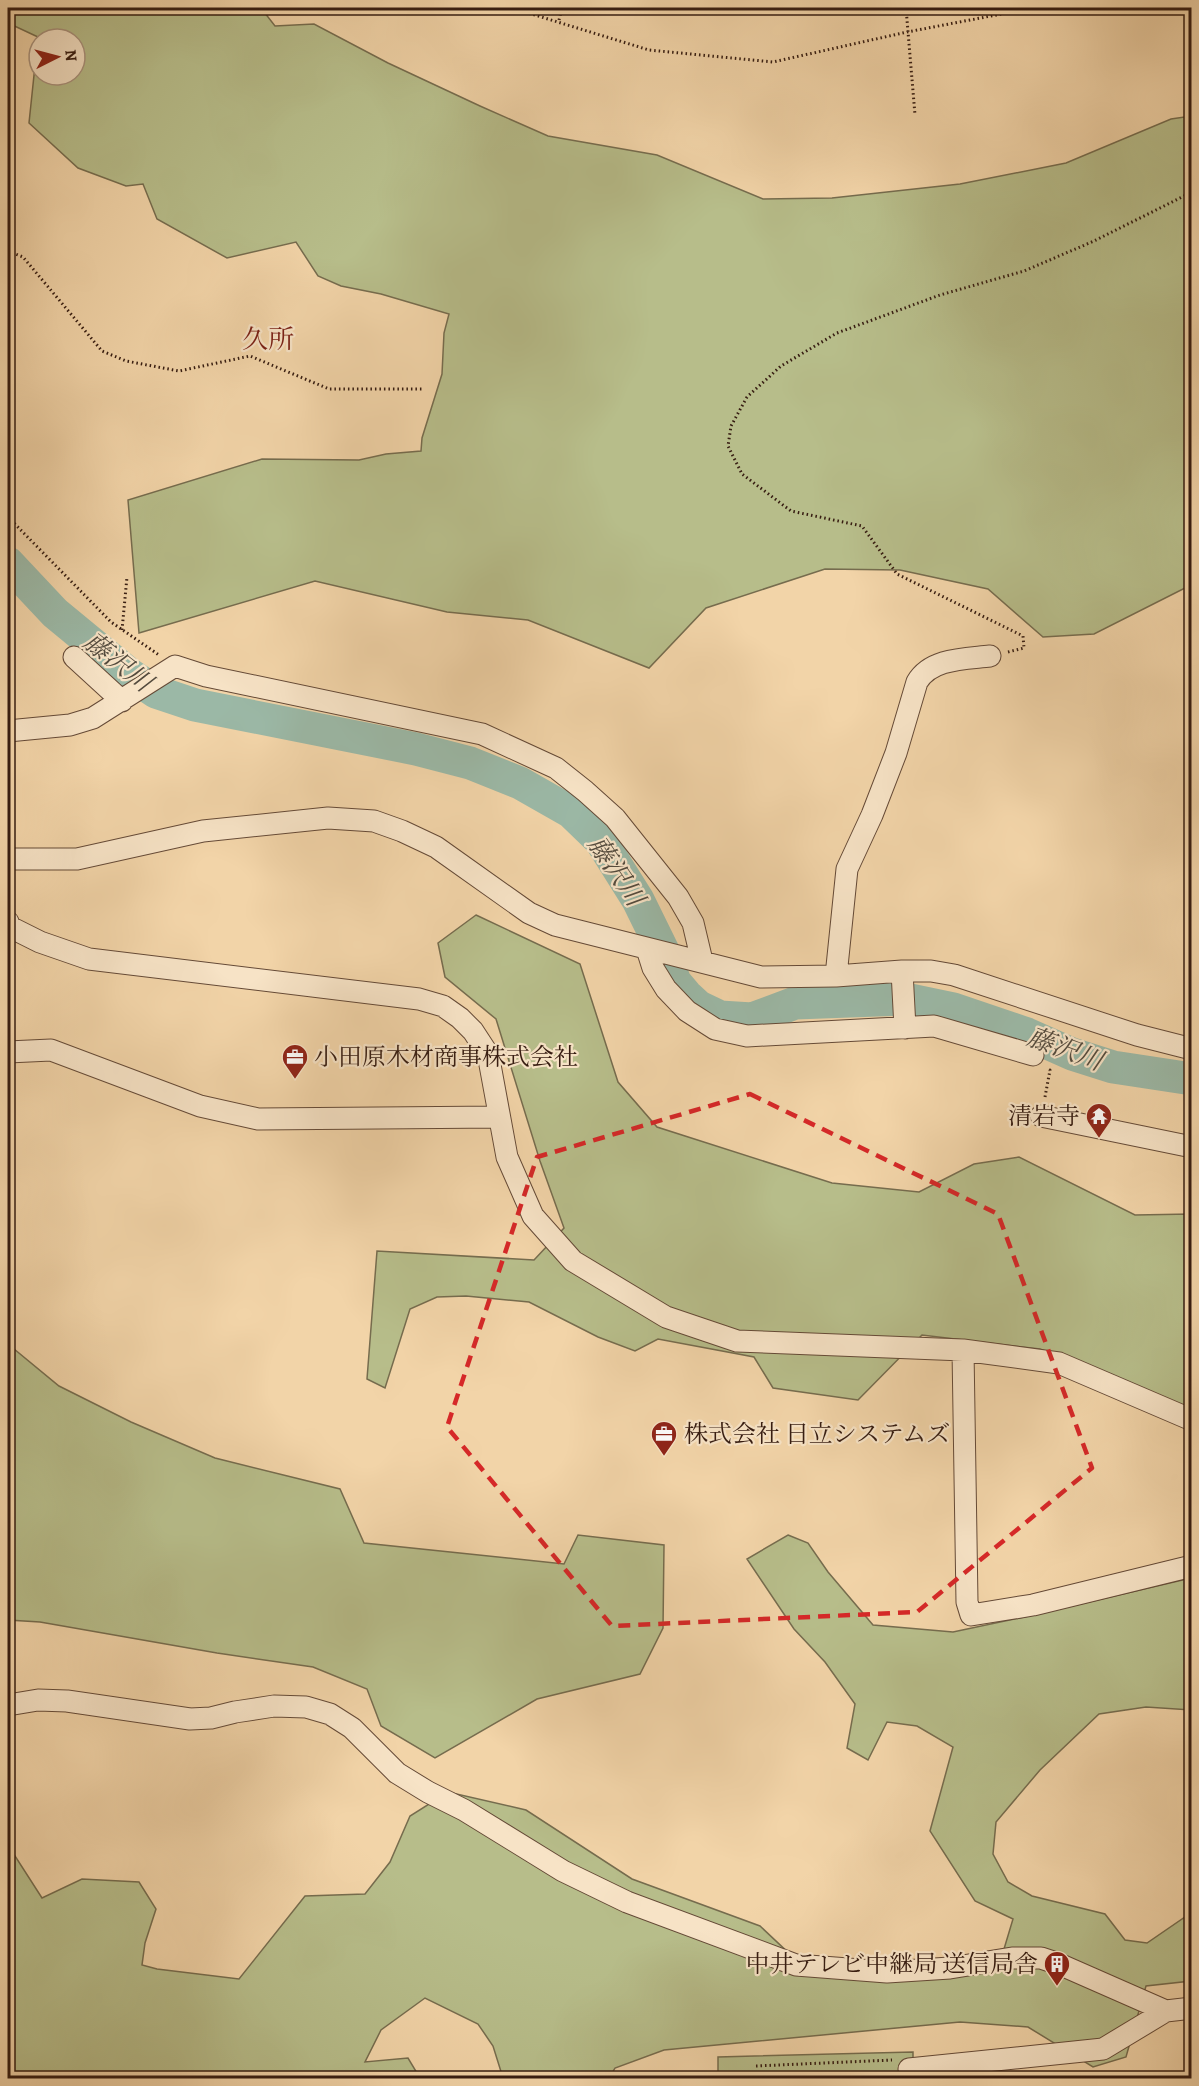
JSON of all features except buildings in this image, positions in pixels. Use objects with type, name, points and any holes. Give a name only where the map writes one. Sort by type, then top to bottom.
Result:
[{"type":"street","points":[[836,976],[847,869],[872,815],[892,763],[916,682],[922,673],[938,664],[990,656]]},
{"type":"street","points":[[74,657],[123,701]]},
{"type":"street","points":[[8,731],[70,724],[93,718],[175,666],[206,676],[482,734],[556,768],[615,818],[672,889],[693,923],[708,963]]},
{"type":"street","points":[[8,859],[77,859],[204,831],[317,819],[375,821],[436,847],[529,913],[555,925],[760,977],[902,978],[931,971],[954,975],[1137,1035],[1191,1049]]},
{"type":"street","points":[[8,922],[10,927],[40,942],[89,959],[419,999],[443,1006],[473,1030],[488,1054],[507,1157],[533,1216],[573,1261],[666,1317],[737,1341],[963,1350],[1059,1363],[1191,1420]]},
{"type":"street","points":[[647,949],[653,968],[666,989],[687,1011],[715,1029],[747,1036],[904,1025],[934,1026],[1034,1055]]},
{"type":"street","points":[[902,978],[904,1025]]},
{"type":"street","points":[[8,1052],[51,1050],[200,1106],[258,1119],[499,1117]]},
{"type":"street","points":[[1043,1107],[1191,1147]]},
{"type":"street","points":[[963,1350],[967,1602],[971,1615],[1033,1605],[1191,1566]]},
{"type":"street","points":[[8,1705],[38,1700],[67,1701],[190,1719],[211,1719],[235,1712],[274,1706],[306,1707],[330,1714],[352,1728],[397,1773],[464,1810],[563,1872],[627,1902],[796,1965],[887,1972],[950,1968],[1012,1958],[1041,1958],[1166,2011]]},
{"type":"street","points":[[909,2069],[1103,2049],[1166,2011],[1191,2008]]},
{"type":"path","points":[[512,8],[649,50],[772,62],[908,32],[1033,8]]},
{"type":"path","points":[[559,21],[562,8]]},
{"type":"path","points":[[906,8],[915,115]]},
{"type":"path","points":[[990,656],[1024,648],[1023,636],[897,574],[862,526],[790,511],[742,474],[728,446],[731,426],[747,397],[781,366],[837,333],[940,295],[1024,271],[1094,241],[1191,192]]},
{"type":"path","points":[[8,251],[24,257],[102,351],[126,361],[179,370],[250,356],[329,389],[423,389]]},
{"type":"path","points":[[8,517],[111,622],[175,666]]},
{"type":"path","points":[[122,630],[127,577]]},
{"type":"path","points":[[1043,1107],[1050,1070]]},
{"type":"path","points":[[756,2066],[895,2060],[896,2070],[909,2069]]},
{"type":"highlighted area","points":[[750,1094],[998,1214],[1092,1468],[917,1612],[612,1626],[447,1427],[537,1157]]},
{"type":"green space","points":[[8,8],[261,8],[275,26],[314,24],[388,63],[548,136],[657,155],[763,199],[832,198],[960,184],[1066,163],[1171,119],[1191,116],[1191,585],[1094,634],[1043,637],[988,589],[900,570],[825,569],[706,608],[649,668],[528,620],[447,612],[315,581],[139,633],[128,500],[262,459],[359,460],[386,454],[421,451],[422,438],[442,374],[444,333],[449,314],[381,294],[341,286],[318,276],[296,242],[227,258],[157,219],[143,184],[126,186],[78,168],[29,123],[33,87],[87,87],[87,27],[27,27],[27,32],[8,23]]},
{"type":"green space","points":[[476,915],[580,964],[618,1082],[657,1127],[832,1183],[919,1192],[974,1164],[1019,1157],[1135,1215],[1191,1214],[1191,1409],[1040,1349],[922,1335],[858,1400],[773,1388],[754,1357],[658,1339],[635,1351],[598,1337],[529,1302],[466,1296],[437,1297],[410,1309],[385,1388],[367,1379],[377,1251],[534,1260],[564,1228],[540,1161],[496,1019],[445,977],[438,943]]},
{"type":"green space","points":[[8,1344],[59,1386],[131,1422],[215,1458],[340,1489],[364,1543],[564,1564],[578,1535],[664,1545],[663,1628],[640,1674],[537,1699],[435,1758],[381,1726],[367,1689],[313,1667],[40,1622],[8,1620]]},
{"type":"green space","points":[[788,1535],[808,1543],[828,1572],[873,1625],[953,1632],[1191,1578],[1191,1710],[1146,1707],[1099,1714],[1040,1770],[996,1822],[993,1854],[1008,1882],[1032,1896],[1105,1914],[1125,1940],[1147,1943],[1185,1917],[1191,1917],[1191,1981],[1146,1986],[1126,2057],[1093,2067],[1028,2027],[960,2022],[664,2050],[615,2068],[609,2078],[503,2078],[493,2046],[478,2024],[425,1998],[381,2030],[365,2062],[408,2058],[420,2078],[8,2078],[8,1845],[42,1898],[82,1879],[139,1882],[156,1909],[145,1943],[142,1965],[157,1969],[239,1979],[305,1896],[365,1894],[390,1862],[410,1816],[448,1792],[526,1810],[632,1879],[760,1926],[810,1973],[850,1976],[1004,1949],[1013,1919],[975,1901],[930,1831],[953,1747],[917,1726],[887,1722],[868,1760],[847,1748],[855,1704],[825,1662],[794,1629],[747,1559]]},
{"type":"green space","points":[[913,2052],[913,2078],[718,2078],[718,2057]]},
{"type":"waterway","name":"藤沢川","points":[[8,563],[55,613],[129,674],[156,692],[195,705],[416,749],[470,763],[520,783],[571,812],[601,841],[638,900],[666,957],[675,982],[699,1007],[720,1017],[752,1019],[795,1003],[905,999],[953,1009],[1113,1067],[1192,1079]]},
{"type":"place","name":"小田原木材商事株式会社","points":[[295,1080]]},
{"type":"place","name":"清岩寺","points":[[1099,1139]]},
{"type":"place","name":"株式会社 日立システムズ","points":[[664,1457]]},
{"type":"place","name":"中井テレビ中継局 送信局舎","points":[[1057,1987]]},
{"type":"district","name":"久所","points":[[268,339]]}]
